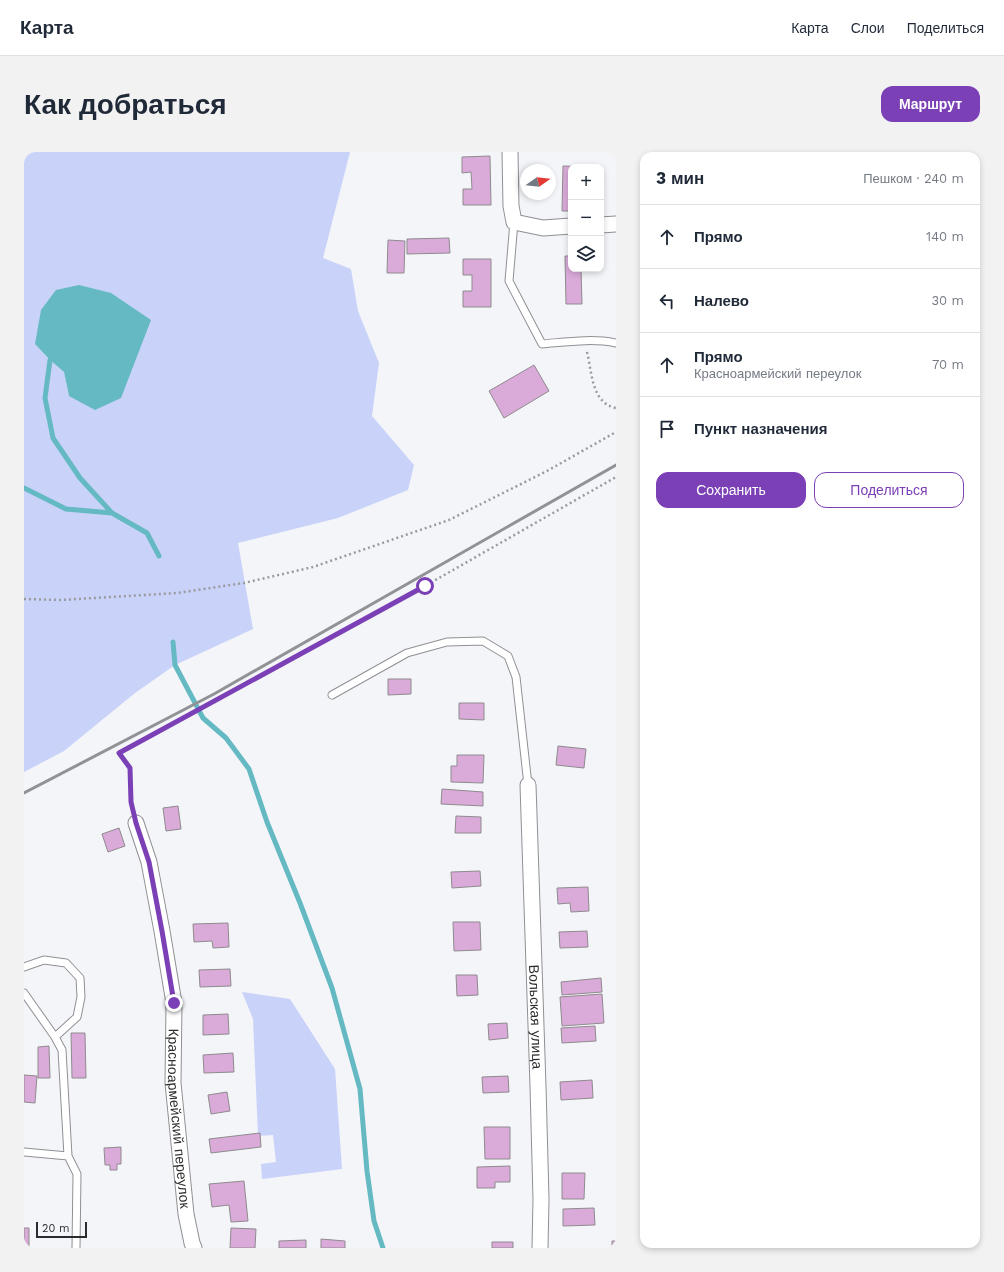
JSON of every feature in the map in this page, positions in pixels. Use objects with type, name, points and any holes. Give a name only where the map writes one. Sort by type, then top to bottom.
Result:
[{"type":"street","points":[[510,152],[511,206],[514,222],[543,228],[568,226]]},
{"type":"street","points":[[604,224],[616,224]]},
{"type":"street","name":"Вольская улица","points":[[528,785],[541,1199],[540,1248]]},
{"type":"street","name":"Красноармейский переулок","points":[[136,823],[149,862],[174,1003],[173,1083],[186,1214],[194,1248]]},
{"type":"lane","points":[[514,222],[509,281],[542,344],[585,341],[605,341],[616,343]]},
{"type":"lane","points":[[332,695],[407,653],[447,642],[483,641],[508,656],[516,677],[528,785]]},
{"type":"lane","points":[[24,967],[44,960],[66,963],[80,978],[81,997],[77,1017],[55,1037]]},
{"type":"lane","points":[[24,993],[55,1037],[62,1050],[68,1156],[77,1174],[76,1248]]},
{"type":"lane","points":[[24,1152],[68,1156]]},
{"type":"path","points":[[585,341],[593,381],[598,396],[610,406],[616,408]]},
{"type":"path","points":[[24,599],[61,600],[177,593],[244,583],[313,567],[449,520],[547,471],[616,432]]},
{"type":"path","points":[[136,823],[131,802],[130,768],[119,753],[425,586],[616,477]]},
{"type":"shaded area","points":[[24,152],[350,152],[323,258],[351,269],[358,311],[379,363],[372,416],[414,465],[408,490],[338,518],[238,543],[253,629],[175,665],[135,693],[64,751],[24,772]],"holes":[[[35,344],[121,398],[69,396],[64,372]]]},
{"type":"shaded area","points":[[79,285],[111,293],[151,320],[121,398],[95,410],[69,396],[64,372],[35,344],[41,310],[56,290]]},
{"type":"shaded area","points":[[242,992],[290,999],[335,1069],[342,1169],[262,1179],[261,1164],[276,1162],[273,1135],[258,1136],[253,1019]]},
{"type":"building","points":[[490,156],[491,205],[463,205],[463,189],[472,189],[471,172],[462,173],[462,157]]},
{"type":"building","points":[[563,166],[568,166],[568,211],[562,211]]},
{"type":"building","points":[[449,238],[450,253],[407,254],[407,239]]},
{"type":"building","points":[[388,240],[405,241],[404,273],[387,273]]},
{"type":"building","points":[[565,256],[568,256],[568,272],[581,272],[582,304],[566,304]]},
{"type":"building","points":[[463,259],[491,259],[491,307],[463,307],[463,291],[472,291],[472,275],[463,275]]},
{"type":"building","points":[[534,365],[549,391],[504,418],[489,391]]},
{"type":"building","points":[[388,679],[411,679],[411,694],[388,695]]},
{"type":"building","points":[[459,703],[484,703],[484,720],[459,719]]},
{"type":"building","points":[[558,746],[586,749],[584,768],[556,765]]},
{"type":"building","points":[[457,755],[484,755],[483,783],[451,782],[451,766],[457,766]]},
{"type":"building","points":[[442,789],[483,792],[483,806],[441,804]]},
{"type":"building","points":[[178,806],[181,829],[166,831],[163,808]]},
{"type":"building","points":[[456,816],[481,817],[481,833],[455,833]]},
{"type":"building","points":[[119,828],[125,846],[108,852],[102,834]]},
{"type":"building","points":[[480,871],[481,886],[452,888],[451,872]]},
{"type":"building","points":[[588,887],[589,911],[571,912],[570,903],[558,904],[557,888]]},
{"type":"building","points":[[453,922],[480,922],[481,950],[454,951]]},
{"type":"building","points":[[228,923],[229,947],[213,948],[212,941],[194,942],[193,924]]},
{"type":"building","points":[[587,931],[588,947],[560,948],[559,932]]},
{"type":"building","points":[[230,969],[231,986],[200,987],[199,970]]},
{"type":"building","points":[[456,975],[477,975],[478,995],[457,996]]},
{"type":"building","points":[[601,978],[602,992],[562,995],[561,982]]},
{"type":"building","points":[[602,994],[604,1023],[562,1026],[560,997]]},
{"type":"building","points":[[228,1014],[229,1034],[203,1035],[203,1015]]},
{"type":"building","points":[[507,1023],[508,1038],[489,1040],[488,1024]]},
{"type":"building","points":[[595,1026],[596,1041],[562,1043],[561,1028]]},
{"type":"building","points":[[71,1033],[85,1033],[86,1078],[72,1078]]},
{"type":"building","points":[[49,1046],[50,1078],[38,1078],[38,1047]]},
{"type":"building","points":[[233,1053],[234,1072],[204,1073],[203,1055]]},
{"type":"building","points":[[24,1075],[37,1076],[35,1103],[24,1102]]},
{"type":"building","points":[[508,1076],[509,1092],[483,1093],[482,1077]]},
{"type":"building","points":[[592,1080],[593,1098],[561,1100],[560,1082]]},
{"type":"building","points":[[227,1092],[230,1111],[211,1114],[208,1095]]},
{"type":"building","points":[[484,1127],[510,1127],[510,1159],[485,1159]]},
{"type":"building","points":[[260,1133],[261,1147],[211,1153],[209,1139]]},
{"type":"building","points":[[121,1147],[121,1164],[117,1164],[117,1170],[110,1170],[110,1165],[105,1165],[104,1148]]},
{"type":"building","points":[[510,1166],[510,1182],[495,1182],[495,1188],[477,1188],[477,1167]]},
{"type":"building","points":[[562,1173],[585,1173],[584,1199],[562,1199]]},
{"type":"building","points":[[244,1181],[248,1221],[231,1222],[229,1205],[212,1207],[209,1184]]},
{"type":"building","points":[[594,1208],[595,1225],[563,1226],[563,1209]]},
{"type":"building","points":[[24,1228],[29,1228],[29,1248],[24,1248]]},
{"type":"building","points":[[231,1228],[256,1229],[255,1248],[230,1248]]},
{"type":"building","points":[[321,1239],[345,1241],[345,1248],[321,1248]]},
{"type":"building","points":[[306,1240],[306,1248],[279,1248],[279,1241]]},
{"type":"building","points":[[612,1241],[616,1241],[616,1248],[612,1248]]},
{"type":"building","points":[[492,1242],[513,1242],[513,1248],[492,1248]]},
{"type":"waterway","points":[[50,360],[45,398],[53,438],[80,478],[112,513]]},
{"type":"waterway","points":[[24,488],[66,509],[112,513],[147,533],[159,556]]},
{"type":"waterway","points":[[173,642],[175,665],[203,718],[226,738],[249,769],[267,822],[332,988],[360,1089],[367,1171],[374,1221],[383,1248]]},
{"type":"railway","points":[[24,793],[214,694],[616,465]]},
{"type":"route","points":[[174,1003],[149,862],[136,823],[131,802],[130,768],[119,753],[425,586]]}]
